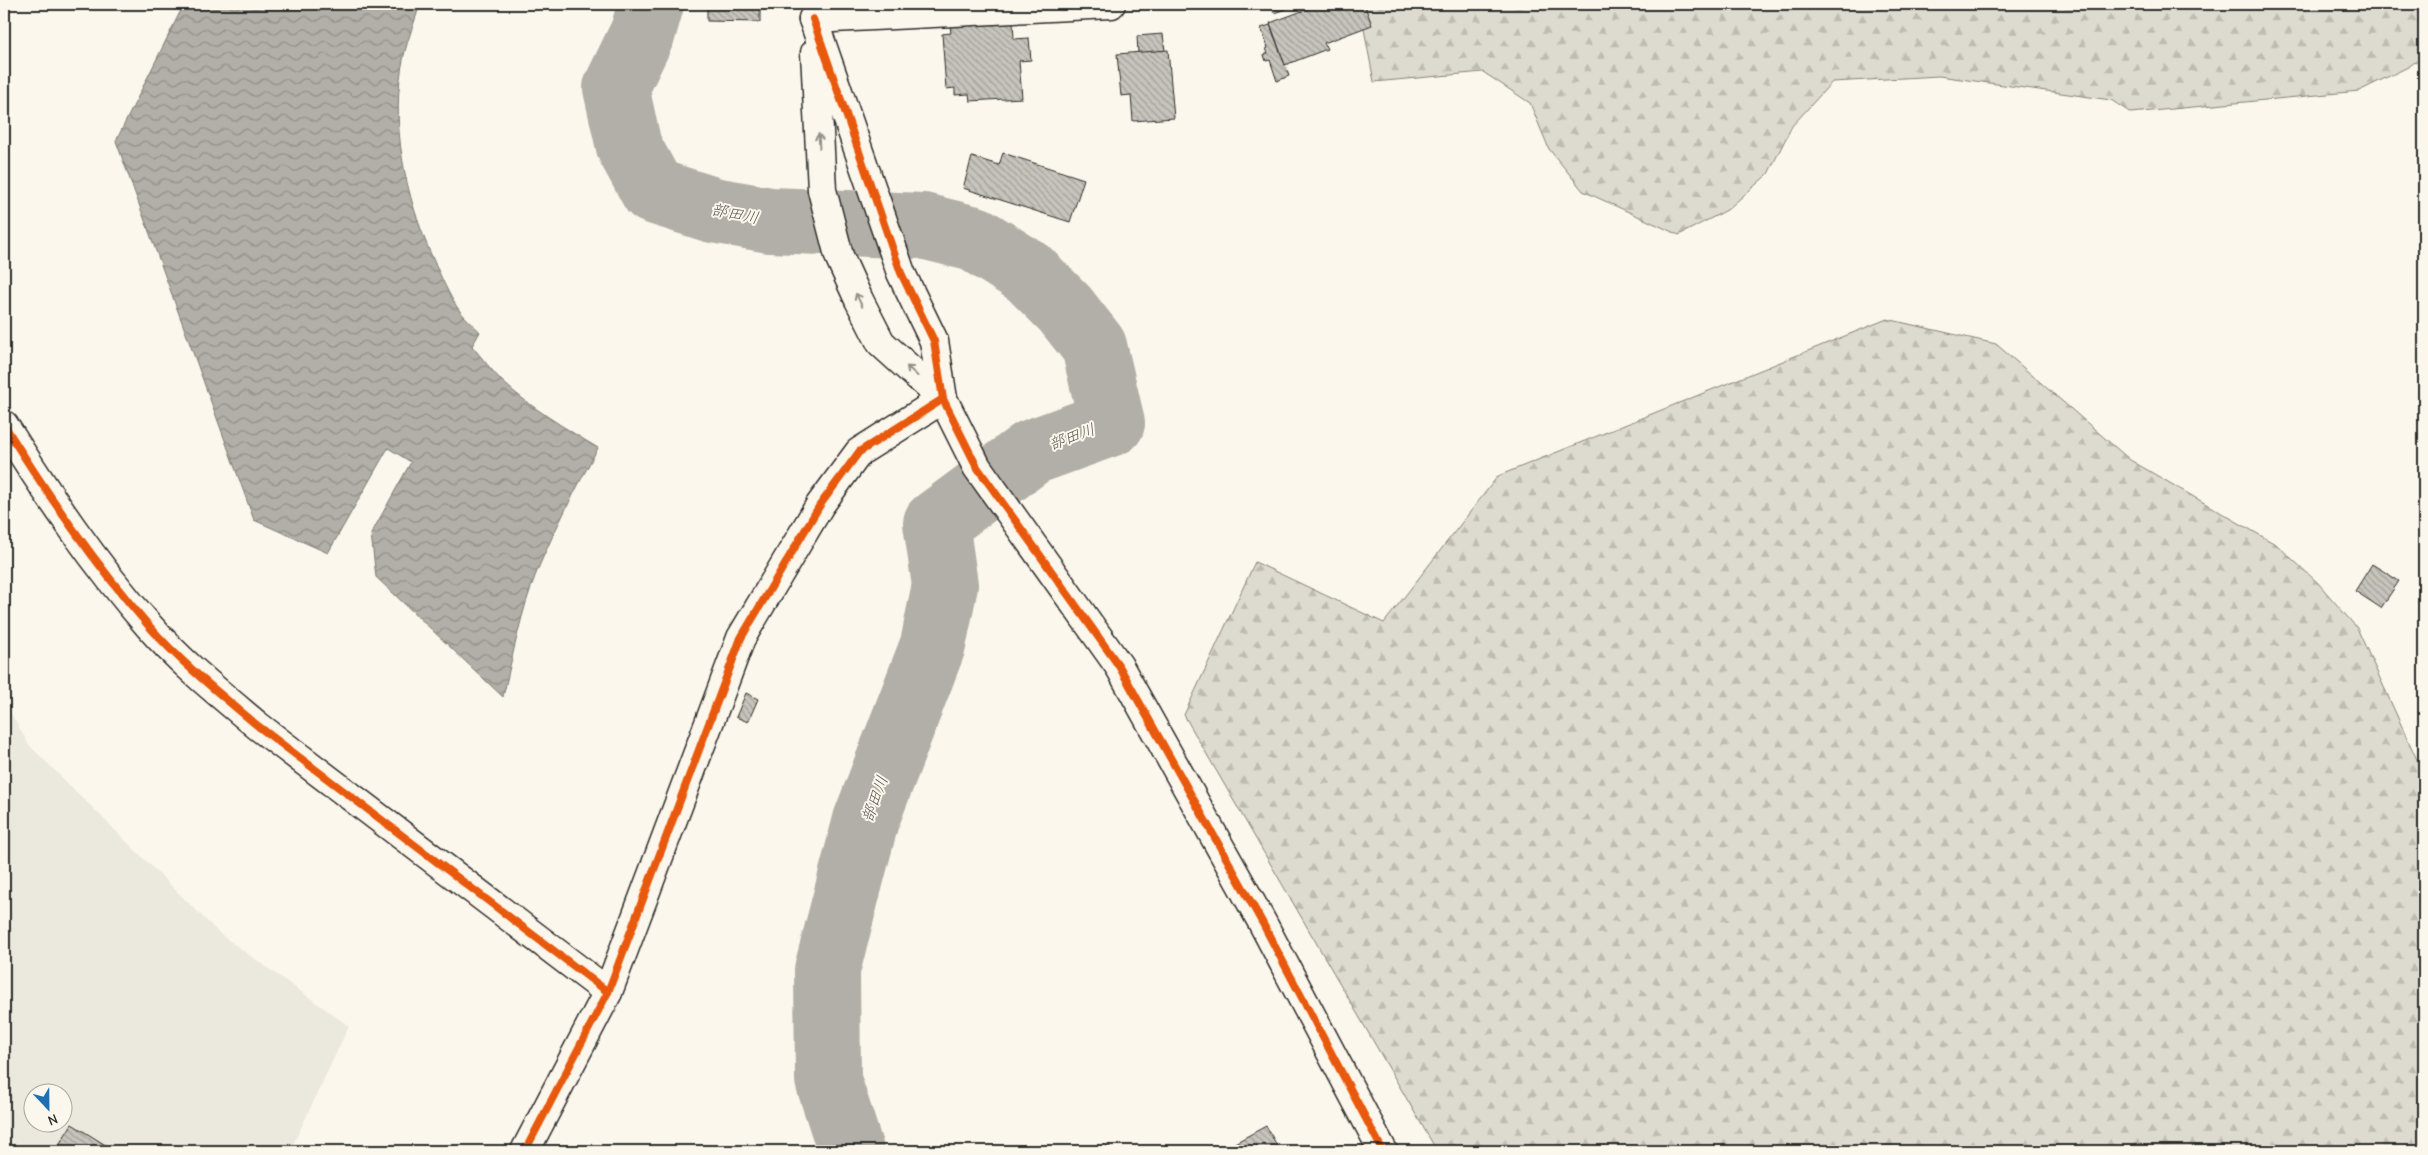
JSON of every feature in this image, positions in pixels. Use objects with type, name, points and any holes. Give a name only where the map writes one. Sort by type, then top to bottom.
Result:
[{"type":"street","points":[[812,11],[1111,4]]},
{"type":"street","points":[[812,11],[867,179],[901,273],[934,341],[943,399],[978,467],[1119,666],[1262,922],[1383,1151]]},
{"type":"street","points":[[812,11],[822,190],[839,256],[858,300],[882,343],[943,399]]},
{"type":"street","points":[[525,1151],[608,992],[741,638],[811,520],[859,452],[943,399]]},
{"type":"street","points":[[4,425],[82,544],[150,627],[204,680],[258,726],[608,992]]},
{"type":"shaded area","points":[[4,701],[29,745],[220,934],[349,1026],[290,1151],[4,1151]]},
{"type":"green space","points":[[1367,4],[2424,4],[2424,56],[2408,67],[2359,91],[2131,113],[2111,100],[1939,76],[1832,82],[1792,126],[1768,174],[1727,210],[1679,235],[1583,191],[1549,149],[1530,103],[1483,72],[1374,82],[1364,29]]},
{"type":"green space","points":[[1887,319],[1996,344],[2130,460],[2277,545],[2318,583],[2357,628],[2424,775],[2424,1151],[1437,1151],[1184,715],[1255,562],[1384,623],[1498,476]]},
{"type":"water","points":[[184,4],[420,4],[404,55],[398,107],[402,159],[423,235],[455,304],[461,313],[480,332],[472,346],[499,378],[525,400],[598,448],[566,509],[531,586],[503,697],[376,577],[371,534],[411,462],[388,448],[328,553],[254,520],[116,141]]},
{"type":"building","points":[[707,4],[760,4],[760,22],[707,21]]},
{"type":"building","points":[[1271,4],[1300,4],[1274,13]]},
{"type":"building","points":[[1321,4],[1364,4],[1372,25],[1324,43],[1327,49],[1285,65],[1270,23]]},
{"type":"building","points":[[1013,22],[1014,39],[1029,38],[1031,60],[1019,61],[1022,98],[970,101],[969,94],[955,95],[955,88],[946,89],[942,34],[951,33],[950,26]]},
{"type":"building","points":[[1270,25],[1289,76],[1277,81],[1270,60],[1266,61],[1264,55],[1268,53],[1266,49],[1268,48],[1261,28]]},
{"type":"building","points":[[1163,34],[1165,51],[1138,53],[1137,36]]},
{"type":"building","points":[[1168,50],[1174,118],[1133,121],[1131,95],[1121,96],[1117,54]]},
{"type":"building","points":[[1003,153],[1084,179],[1070,222],[963,188],[972,157],[999,165]]},
{"type":"building","points":[[2372,564],[2399,581],[2381,608],[2355,591]]},
{"type":"building","points":[[746,693],[758,699],[748,722],[736,717]]},
{"type":"building","points":[[72,1124],[115,1151],[55,1151],[67,1132],[72,1132]]},
{"type":"building","points":[[1266,1126],[1280,1151],[1220,1151]]},
{"type":"building","points":[[1109,1145],[1112,1151],[1097,1151]]},
{"type":"waterway","name":"部田川","points":[[651,4],[643,32],[616,88],[629,147],[653,191],[713,210],[770,220],[923,226],[975,239],[1029,273],[1065,309],[1094,346],[1112,423],[1032,452],[936,523],[945,585],[933,645],[866,820],[827,970],[828,1080],[851,1151]]},
{"type":"cycle path","points":[[813,19],[901,273],[934,341],[943,399],[977,467],[1119,666],[1262,922],[1383,1151]]},
{"type":"cycle path","points":[[525,1151],[608,992],[741,638],[820,505],[859,452],[943,399]]},
{"type":"cycle path","points":[[4,425],[37,477],[109,578],[161,640],[215,690],[258,726],[608,992]]}]
